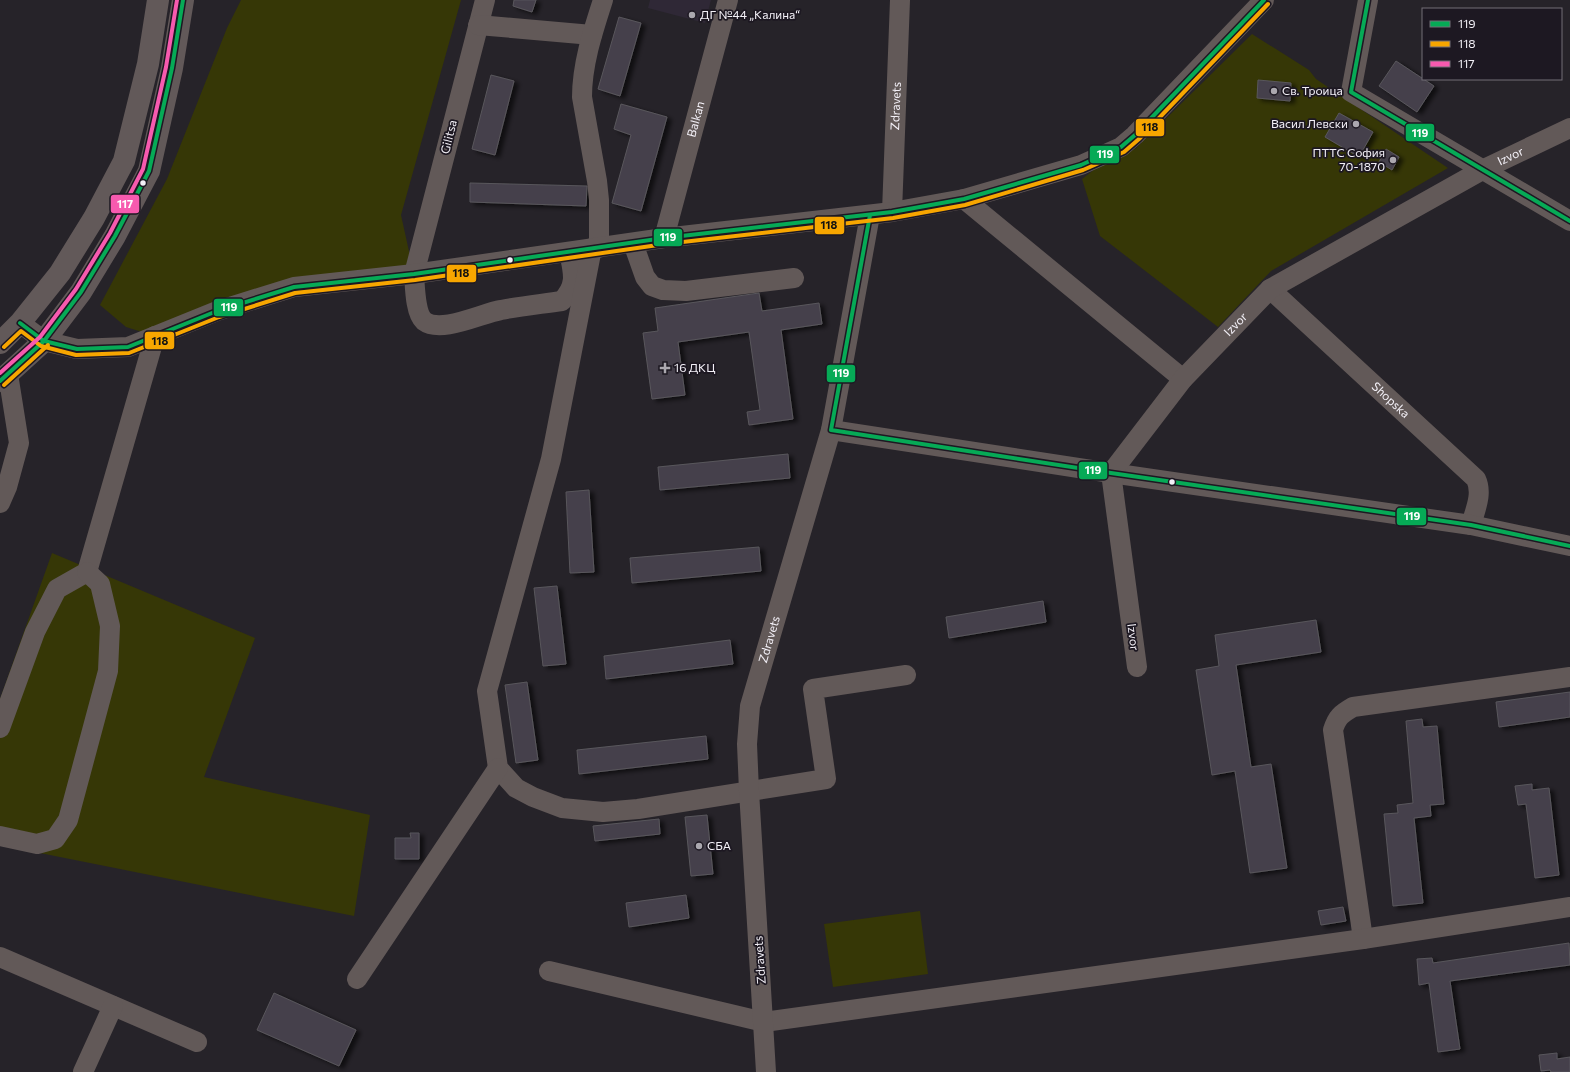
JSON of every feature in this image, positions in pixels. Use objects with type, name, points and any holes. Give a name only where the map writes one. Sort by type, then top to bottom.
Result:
[{"type":"main road","points":[[0,342],[20,323],[60,273],[94,218],[124,161],[148,64],[158,0]]},
{"type":"main road","points":[[4,378],[44,341],[81,292],[115,236],[149,171],[172,68],[183,0]]},
{"type":"street","name":"Gilitsa","points":[[414,274],[485,0]]},
{"type":"street","points":[[603,0],[592,35],[582,86],[582,97],[599,200],[596,248],[551,459],[494,660],[487,691],[498,768],[516,788],[533,797],[562,808],[603,812],[638,809],[826,780],[814,689],[906,675]]},
{"type":"street","name":"Balkan","points":[[664,238],[728,0]]},
{"type":"street","name":"Zdravets","points":[[892,212],[900,0]]},
{"type":"street","points":[[20,323],[44,341],[77,349],[121,348],[128,347],[217,311],[294,287],[414,274],[664,238],[870,215],[964,200],[1081,165],[1121,147],[1135,135],[1264,0]]},
{"type":"street","points":[[1368,0],[1351,92],[1570,221]]},
{"type":"street","points":[[478,25],[592,35]]},
{"type":"street","name":"Izvor","points":[[1137,667],[1111,473],[1183,379],[1270,289],[1484,169],[1570,128]]},
{"type":"street","points":[[964,200],[1183,379]]},
{"type":"street","name":"Zdravets","points":[[766,1072],[749,791],[747,744],[750,706],[831,430],[870,215]]},
{"type":"street","points":[[633,243],[645,277],[652,286],[663,290],[686,291],[794,278]]},
{"type":"street","points":[[414,274],[418,311],[424,320],[434,325],[460,322],[499,310],[562,301],[569,293],[574,282],[569,252]]},
{"type":"street","name":"Shopska","points":[[1270,289],[1476,479],[1479,486],[1479,496],[1471,525]]},
{"type":"street","points":[[0,728],[35,632],[58,589],[87,572],[155,336]]},
{"type":"street","points":[[0,503],[7,487],[19,443],[4,378]]},
{"type":"street","points":[[831,430],[1111,473],[1471,525],[1570,546]]},
{"type":"street","points":[[0,836],[37,844],[55,839],[68,820],[108,671],[110,626],[100,584],[87,572]]},
{"type":"street","points":[[1363,939],[1333,730],[1336,720],[1343,712],[1352,707],[1570,677]]},
{"type":"street","points":[[357,979],[498,768]]},
{"type":"street","points":[[550,971],[764,1022],[1363,939],[1570,907]]},
{"type":"street","points":[[0,957],[197,1042]]},
{"type":"street","points":[[83,1072],[113,1006]]},
{"type":"shaded area","points":[[241,0],[461,0],[401,215],[414,274],[294,287],[155,336],[126,327],[100,305],[167,179],[227,28]]},
{"type":"shaded area","name":"ДГ №44 „Калина“","points":[[650,0],[711,0],[705,23],[648,8]]},
{"type":"shaded area","points":[[1252,34],[1309,70],[1316,79],[1448,168],[1271,271],[1218,327],[1100,236],[1082,179],[1100,165],[1135,149]]},
{"type":"shaded area","points":[[52,553],[255,638],[204,777],[370,815],[354,916],[0,845],[0,699]]},
{"type":"shaded area","points":[[920,911],[928,974],[833,987],[824,924]]},
{"type":"building","points":[[514,0],[536,0],[532,12],[513,6]]},
{"type":"building","points":[[619,17],[641,23],[620,96],[598,89]]},
{"type":"building","points":[[1396,61],[1422,78],[1422,80],[1425,80],[1434,86],[1417,112],[1379,86]]},
{"type":"building","points":[[491,75],[514,81],[495,155],[472,149]]},
{"type":"building","name":"Св. Троица","points":[[1258,80],[1291,83],[1290,101],[1257,98]]},
{"type":"building","points":[[621,104],[667,117],[641,211],[612,203],[631,135],[614,129]]},
{"type":"building","points":[[1339,113],[1373,132],[1359,157],[1325,137]]},
{"type":"building","points":[[1386,149],[1399,157],[1392,170],[1379,162]]},
{"type":"building","points":[[470,183],[587,186],[586,206],[470,202]]},
{"type":"building","name":"16 ДКЦ","points":[[759,293],[762,311],[819,303],[822,324],[781,330],[793,419],[749,425],[747,412],[760,410],[749,332],[678,342],[685,395],[652,399],[643,333],[658,331],[655,308]]},
{"type":"building","points":[[788,454],[790,478],[660,490],[658,467]]},
{"type":"building","points":[[589,490],[594,572],[570,573],[566,492]]},
{"type":"building","points":[[759,547],[761,571],[632,583],[630,558]]},
{"type":"building","points":[[557,586],[566,664],[543,666],[534,588]]},
{"type":"building","points":[[1043,601],[1046,622],[949,638],[946,617]]},
{"type":"building","points":[[1316,620],[1321,652],[1236,665],[1251,767],[1271,764],[1287,868],[1250,873],[1235,771],[1212,775],[1196,670],[1219,666],[1215,635]]},
{"type":"building","points":[[730,640],[733,664],[606,679],[604,656]]},
{"type":"building","points":[[527,682],[538,760],[516,763],[505,685]]},
{"type":"building","points":[[1570,692],[1570,717],[1499,727],[1496,702]]},
{"type":"building","points":[[1422,719],[1423,727],[1437,726],[1444,804],[1430,805],[1431,816],[1414,818],[1423,903],[1393,906],[1384,814],[1398,813],[1397,805],[1413,803],[1406,721]]},
{"type":"building","points":[[706,736],[708,759],[579,774],[577,750]]},
{"type":"building","points":[[1532,784],[1532,790],[1549,788],[1559,875],[1535,878],[1526,804],[1518,805],[1515,786]]},
{"type":"building","name":"СБА","points":[[707,815],[713,874],[691,876],[685,817]]},
{"type":"building","points":[[659,819],[660,834],[595,841],[593,826]]},
{"type":"building","points":[[410,833],[419,833],[419,859],[395,859],[395,838],[411,838]]},
{"type":"building","points":[[686,895],[689,918],[629,927],[626,903]]},
{"type":"building","points":[[1343,907],[1346,921],[1321,925],[1318,911]]},
{"type":"building","points":[[1569,943],[1570,965],[1450,981],[1460,1049],[1438,1052],[1429,983],[1419,985],[1417,959],[1432,958],[1433,963]]},
{"type":"building","points":[[274,993],[356,1030],[339,1066],[257,1030]]},
{"type":"building","points":[[1557,1053],[1557,1059],[1570,1057],[1570,1072],[1551,1072],[1550,1070],[1541,1071],[1539,1055]]},
{"type":"transit line","name":"117","points":[[0,373],[40,337],[76,289],[110,233],[143,169],[166,67],[177,0]]},
{"type":"transit line","name":"119","points":[[0,381],[44,341],[81,292],[115,236],[149,171],[172,68],[183,0]]},
{"type":"transit line","name":"119","points":[[20,323],[44,341],[77,349],[128,347],[217,311],[294,287],[414,274],[664,238],[892,212],[964,199],[1081,165],[1121,147],[1135,135],[1264,0]]},
{"type":"transit line","name":"119","points":[[1368,0],[1351,92],[1570,221]]},
{"type":"transit line","name":"118","points":[[4,347],[21,331],[41,346],[76,355],[129,353],[219,317],[295,293],[415,280],[665,244],[893,218],[965,205],[1083,170],[1124,152],[1139,139],[1268,4]]},
{"type":"transit line","name":"119","points":[[870,215],[831,430],[1111,473],[1471,525],[1570,546]]},
{"type":"transit line","name":"118","points":[[4,385],[48,345]]},
{"type":"place","name":"ДГ №44 „Калина“","points":[[692,15]]},
{"type":"place","name":"Св. Троица","points":[[1274,91]]},
{"type":"place","name":"Васил Левски","points":[[1356,124]]},
{"type":"place","name":"ПТТС София 70-1870","points":[[1393,160]]},
{"type":"place","name":"16 ДКЦ","points":[[665,368]]},
{"type":"place","name":"СБА","points":[[699,846]]}]
